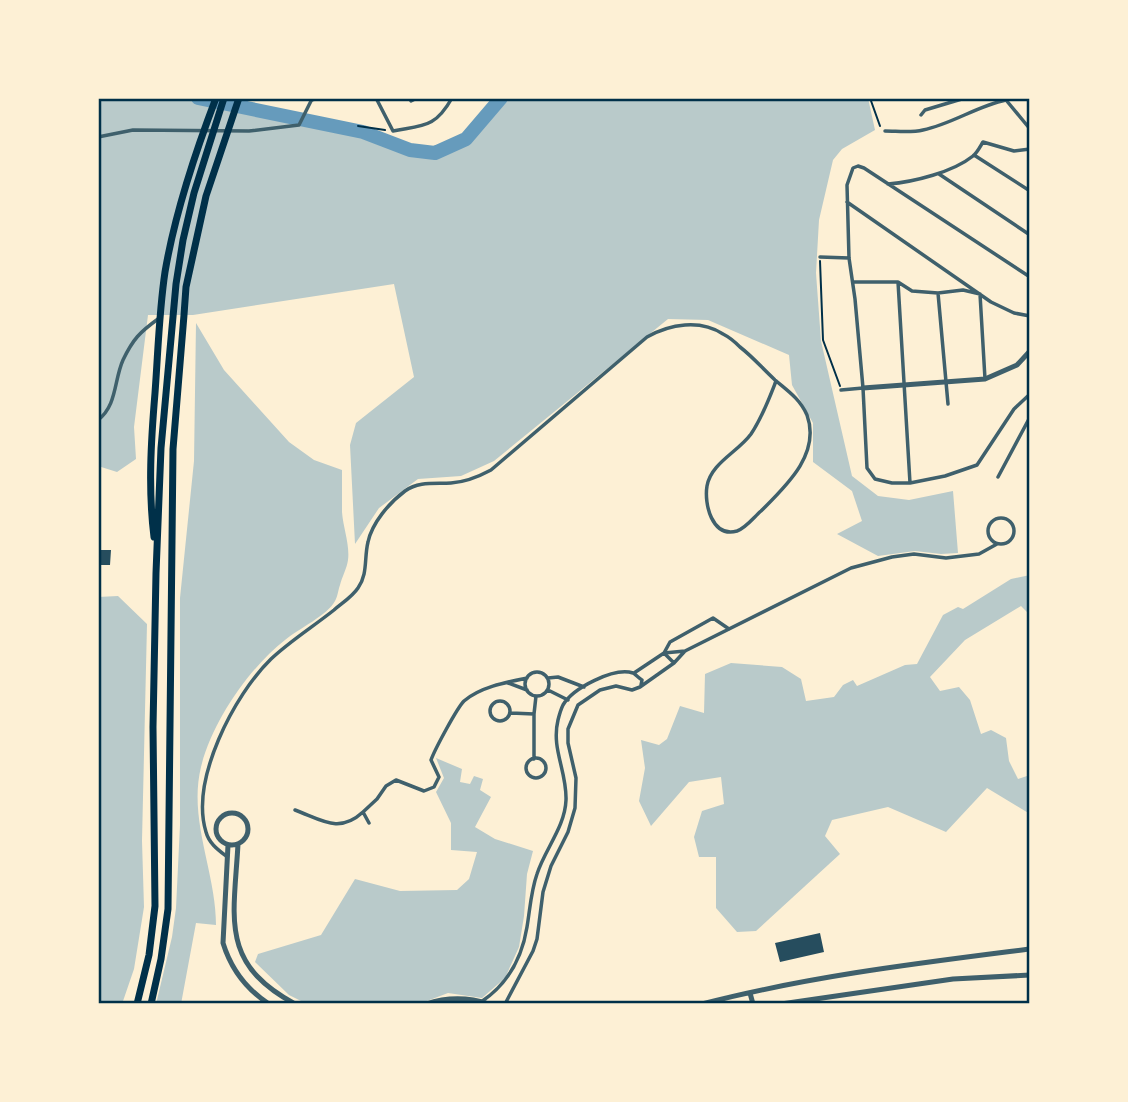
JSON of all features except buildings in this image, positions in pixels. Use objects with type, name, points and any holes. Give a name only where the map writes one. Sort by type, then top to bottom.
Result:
[{"type":"highway","points":[[156,573],[151,499],[151,436],[166,269],[186,189],[216,98]]},
{"type":"highway","points":[[137,1004],[149,956],[155,906],[153,727],[156,573],[161,448],[176,284],[194,193],[224,98]]},
{"type":"highway","points":[[150,1004],[161,959],[167,909],[174,438],[186,288],[206,196],[239,98]]},
{"type":"street","points":[[98,137],[133,130],[249,131],[299,125],[314,98]]},
{"type":"street","points":[[376,98],[393,131],[429,125],[445,111],[452,98]]},
{"type":"street","points":[[411,101],[417,98]]},
{"type":"street","points":[[921,115],[925,110],[965,98]]},
{"type":"street","points":[[884,131],[923,130],[990,103],[1006,100],[1030,129]]},
{"type":"street","points":[[886,184],[939,174],[974,155],[983,142],[1014,150],[1030,149]]},
{"type":"street","points":[[974,155],[1030,191]]},
{"type":"street","points":[[1030,277],[864,169],[858,166],[853,168],[847,202],[849,258],[863,387],[867,468],[876,478],[892,483],[910,483],[978,465],[1014,409],[1030,394]]},
{"type":"street","points":[[939,174],[1030,235]]},
{"type":"street","points":[[847,202],[991,302],[1014,313],[1030,316]]},
{"type":"street","points":[[820,257],[849,258]]},
{"type":"street","points":[[853,282],[898,282],[912,291],[938,293],[963,290],[980,294]]},
{"type":"street","points":[[898,282],[910,483]]},
{"type":"street","points":[[938,293],[948,404]]},
{"type":"street","points":[[980,294],[985,379]]},
{"type":"street","points":[[98,420],[106,414],[122,362],[138,333],[160,318]]},
{"type":"street","points":[[228,857],[213,846],[206,834],[202,811],[205,787],[217,742],[251,683],[272,659],[357,590],[365,573],[367,544],[372,531],[382,514],[401,495],[421,484],[450,483],[479,477],[491,470],[647,337],[670,327],[694,325],[724,334],[794,395],[806,414],[810,437],[807,453],[800,466],[784,487],[743,528],[734,532],[724,531],[714,523],[706,490],[709,479],[715,469],[750,435],[764,411],[776,381]]},
{"type":"street","points":[[842,390],[985,379],[1017,365],[1030,351]]},
{"type":"street","points":[[998,477],[1030,417]]},
{"type":"street","points":[[505,1004],[533,951],[543,892],[575,808],[576,778],[568,743],[568,729],[578,705],[600,690],[616,686],[632,691],[640,687],[674,663],[685,651],[851,568],[914,554],[946,558],[979,554],[997,544],[1006,544],[1012,538],[1014,529],[1006,519],[994,520],[989,527],[988,535],[997,544]]},
{"type":"street","points":[[634,674],[664,653],[670,642],[713,618],[729,629]]},
{"type":"street","points":[[664,653],[685,651]]},
{"type":"street","points":[[664,653],[674,663]]},
{"type":"street","points":[[527,690],[527,678],[532,673],[539,672],[548,678],[558,677],[584,687]]},
{"type":"street","points":[[481,1003],[496,992],[513,970],[524,940],[537,874],[560,825],[566,804],[566,782],[556,743],[558,720],[564,704],[584,687],[618,672],[634,674],[642,680],[640,687]]},
{"type":"street","points":[[295,810],[339,825],[353,821],[377,799],[386,786],[396,780],[424,791],[434,787],[439,777],[431,760],[464,702],[485,689],[527,678]]},
{"type":"street","points":[[506,682],[536,696],[543,695],[548,690],[548,678]]},
{"type":"street","points":[[548,690],[568,700]]},
{"type":"street","points":[[534,759],[536,696]]},
{"type":"street","points":[[500,701],[509,706],[510,712],[508,718],[499,721],[493,719],[490,710],[493,704],[500,701]]},
{"type":"street","points":[[510,712],[534,714]]},
{"type":"street","points":[[534,759],[543,762],[545,767],[544,774],[536,778],[530,777],[526,768],[528,762],[534,759]]},
{"type":"street","points":[[363,812],[369,823]]},
{"type":"street","points":[[229,813],[244,817],[249,827],[246,838],[238,844],[228,845],[219,839],[216,831],[220,818],[229,813]]},
{"type":"street","points":[[238,844],[234,917],[238,944],[243,958],[260,980],[295,1004]]},
{"type":"street","points":[[228,845],[223,943],[235,971],[250,990],[269,1004]]},
{"type":"street","points":[[702,1004],[791,984],[872,970],[1030,949]]},
{"type":"street","points":[[780,1004],[953,979],[1030,975]]},
{"type":"street","points":[[750,993],[753,1004]]},
{"type":"street","points":[[426,1004],[449,998],[489,1004]]},
{"type":"path","points":[[870,98],[878,125],[884,131]]},
{"type":"path","points":[[358,126],[393,131]]},
{"type":"path","points":[[820,257],[823,340],[842,390]]},
{"type":"shaded area","points":[[98,98],[198,98],[363,132],[410,150],[435,153],[466,139],[501,98],[868,98],[875,130],[842,149],[833,160],[819,220],[816,273],[821,341],[852,476],[878,496],[909,500],[953,491],[958,553],[915,551],[878,556],[837,534],[862,521],[852,491],[813,462],[813,423],[792,385],[789,355],[708,320],[668,319],[494,461],[461,476],[418,479],[379,508],[355,544],[350,445],[356,423],[414,377],[394,284],[193,315],[148,315],[134,427],[136,459],[117,472],[98,466]]},
{"type":"shaded area","points":[[196,323],[224,370],[289,442],[314,460],[342,470],[342,512],[348,554],[337,597],[331,606],[320,617],[285,640],[258,665],[223,714],[206,750],[198,787],[198,807],[216,925],[196,923],[181,1004],[156,1004],[176,908],[180,825],[180,598],[194,461]]},
{"type":"shaded area","points":[[1030,575],[1030,615],[1021,606],[965,640],[930,677],[940,691],[959,687],[970,700],[981,734],[991,730],[1006,738],[1009,761],[1018,779],[1030,775],[1030,814],[987,788],[946,832],[888,807],[832,820],[825,836],[840,854],[756,931],[737,932],[716,908],[716,857],[699,857],[694,837],[702,811],[724,804],[721,777],[689,782],[651,826],[639,801],[645,768],[641,740],[659,745],[667,739],[680,706],[704,713],[705,674],[731,663],[782,667],[801,679],[806,701],[834,697],[843,685],[853,680],[857,686],[905,665],[917,664],[943,615],[958,607],[963,609],[1011,579]]},
{"type":"shaded area","points":[[118,596],[147,624],[142,841],[144,907],[134,969],[122,1004],[98,1004],[98,597]]},
{"type":"shaded area","points":[[436,758],[462,769],[460,782],[470,784],[474,776],[483,779],[480,790],[491,797],[475,827],[495,839],[533,851],[527,874],[519,947],[505,978],[482,998],[448,993],[419,1004],[307,1004],[289,995],[255,962],[258,954],[321,935],[355,879],[400,891],[457,890],[469,879],[477,852],[451,850],[451,823],[436,792],[444,778]]},
{"type":"waterway","points":[[198,98],[363,132],[410,150],[435,153],[466,139],[501,98]]}]
